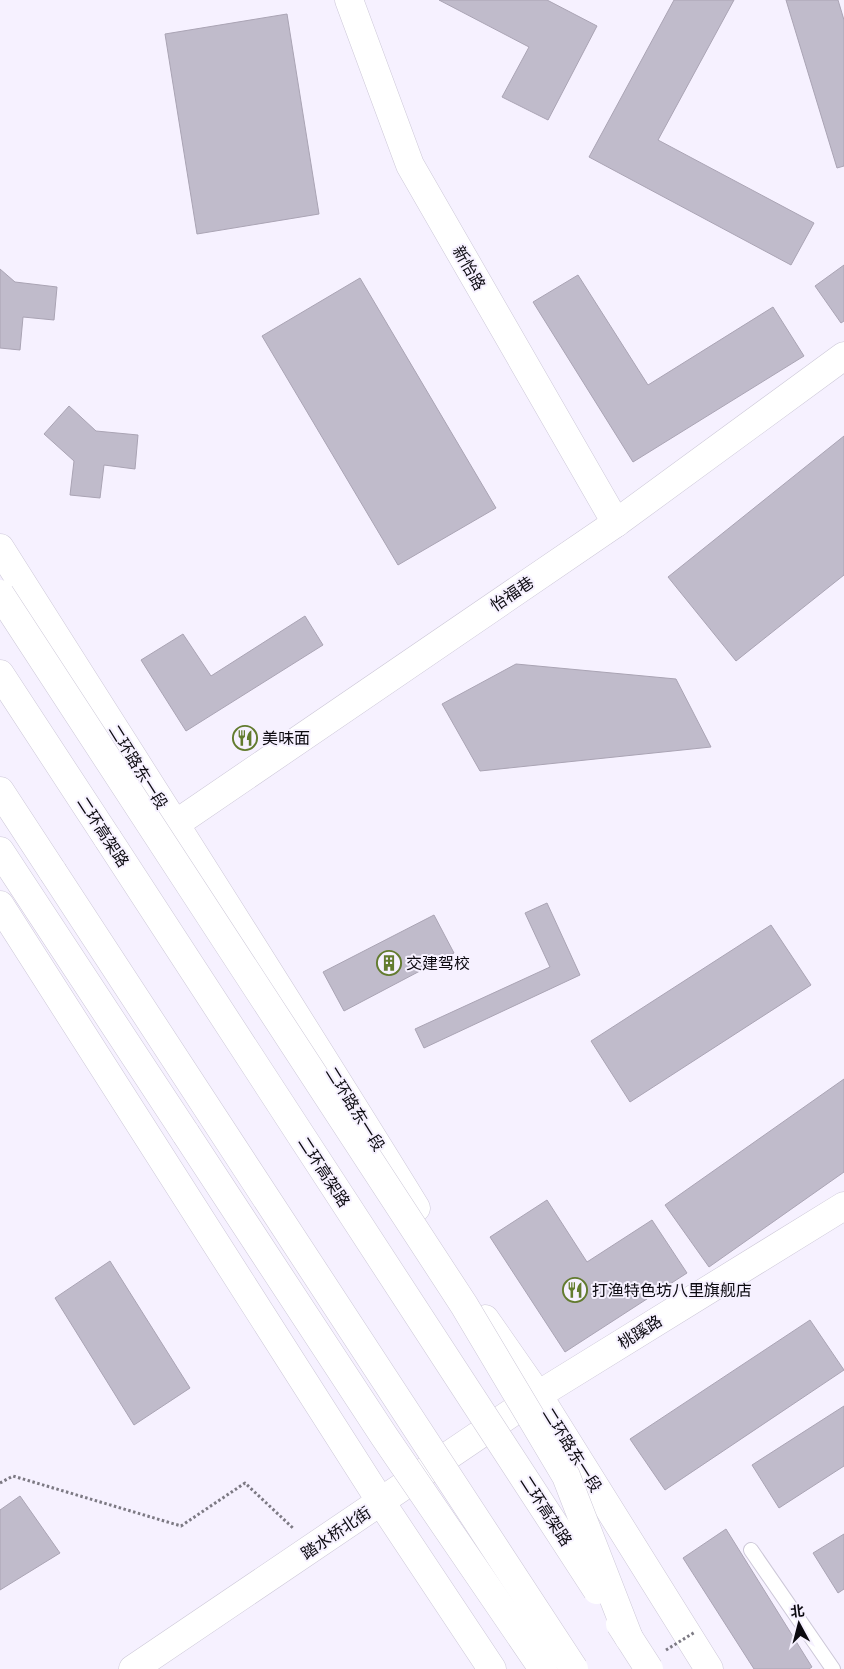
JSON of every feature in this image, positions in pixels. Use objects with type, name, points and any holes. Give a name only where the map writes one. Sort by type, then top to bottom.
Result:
[{"type":"main road","name":"新怡路","points":[[349,0],[410,165],[616,523]]},
{"type":"main road","name":"怡福巷","points":[[174,825],[616,523],[844,356]]},
{"type":"main road","name":"二环路东一段","points":[[0,548],[174,825],[317,1046],[476,1305],[538,1395],[709,1669]]},
{"type":"main road","points":[[0,594],[464,1305],[566,1476],[629,1638]]},
{"type":"main road","name":"二环高架路","points":[[0,674],[649,1669]]},
{"type":"main road","points":[[0,791],[574,1669]]},
{"type":"main road","points":[[0,851],[384,1436],[542,1669]]},
{"type":"main road","points":[[0,905],[381,1502],[492,1669]]},
{"type":"main road","name":"桃蹊路","points":[[538,1395],[844,1206]]},
{"type":"main road","name":"踏水桥北街","points":[[133,1669],[538,1395]]},
{"type":"lane","points":[[751,1550],[833,1669]]},
{"type":"path","points":[[0,1483],[13,1476],[181,1526],[245,1483],[315,1547]]},
{"type":"building","points":[[439,0],[547,0],[597,26],[548,120],[502,97],[529,47]]},
{"type":"building","points":[[674,0],[734,0],[658,140],[814,223],[791,265],[589,157]]},
{"type":"building","points":[[786,0],[838,0],[844,20],[844,166],[837,168]]},
{"type":"building","points":[[287,14],[319,214],[197,234],[165,34]]},
{"type":"building","points":[[844,265],[844,321],[841,323],[815,286]]},
{"type":"building","points":[[0,269],[15,282],[57,287],[54,320],[23,317],[20,350],[0,348]]},
{"type":"building","points":[[578,275],[648,385],[773,307],[804,356],[633,462],[533,302]]},
{"type":"building","points":[[360,278],[496,508],[398,565],[262,336]]},
{"type":"building","points":[[69,406],[96,431],[138,435],[135,469],[104,465],[100,498],[70,495],[74,461],[44,434]]},
{"type":"building","points":[[844,436],[844,575],[736,661],[668,577]]},
{"type":"building","points":[[305,616],[323,645],[186,731],[141,660],[183,634],[211,676]]},
{"type":"building","points":[[516,664],[676,679],[711,747],[480,771],[442,704]]},
{"type":"building","points":[[547,903],[580,975],[424,1048],[415,1029],[550,967],[525,913]]},
{"type":"building","name":"交建驾校","points":[[434,915],[454,953],[344,1011],[323,972]]},
{"type":"building","points":[[771,925],[811,985],[630,1102],[591,1041]]},
{"type":"building","points":[[844,1079],[844,1172],[709,1267],[665,1205]]},
{"type":"building","points":[[547,1200],[587,1262],[652,1220],[687,1273],[565,1352],[490,1237]]},
{"type":"building","points":[[110,1261],[190,1388],[134,1425],[55,1298]]},
{"type":"building","points":[[810,1320],[844,1370],[665,1490],[630,1439]]},
{"type":"building","points":[[844,1406],[844,1466],[779,1508],[752,1465]]},
{"type":"building","points":[[20,1496],[60,1553],[0,1590],[0,1510]]},
{"type":"building","points":[[726,1529],[812,1667],[809,1669],[754,1669],[683,1558]]},
{"type":"building","points":[[844,1534],[844,1589],[838,1593],[813,1553]]},
{"type":"place","name":"美味面","points":[[245,738]]},
{"type":"place","name":"交建驾校","points":[[389,963]]},
{"type":"place","name":"打渔特色坊八里旗舰店","points":[[575,1290]]}]
